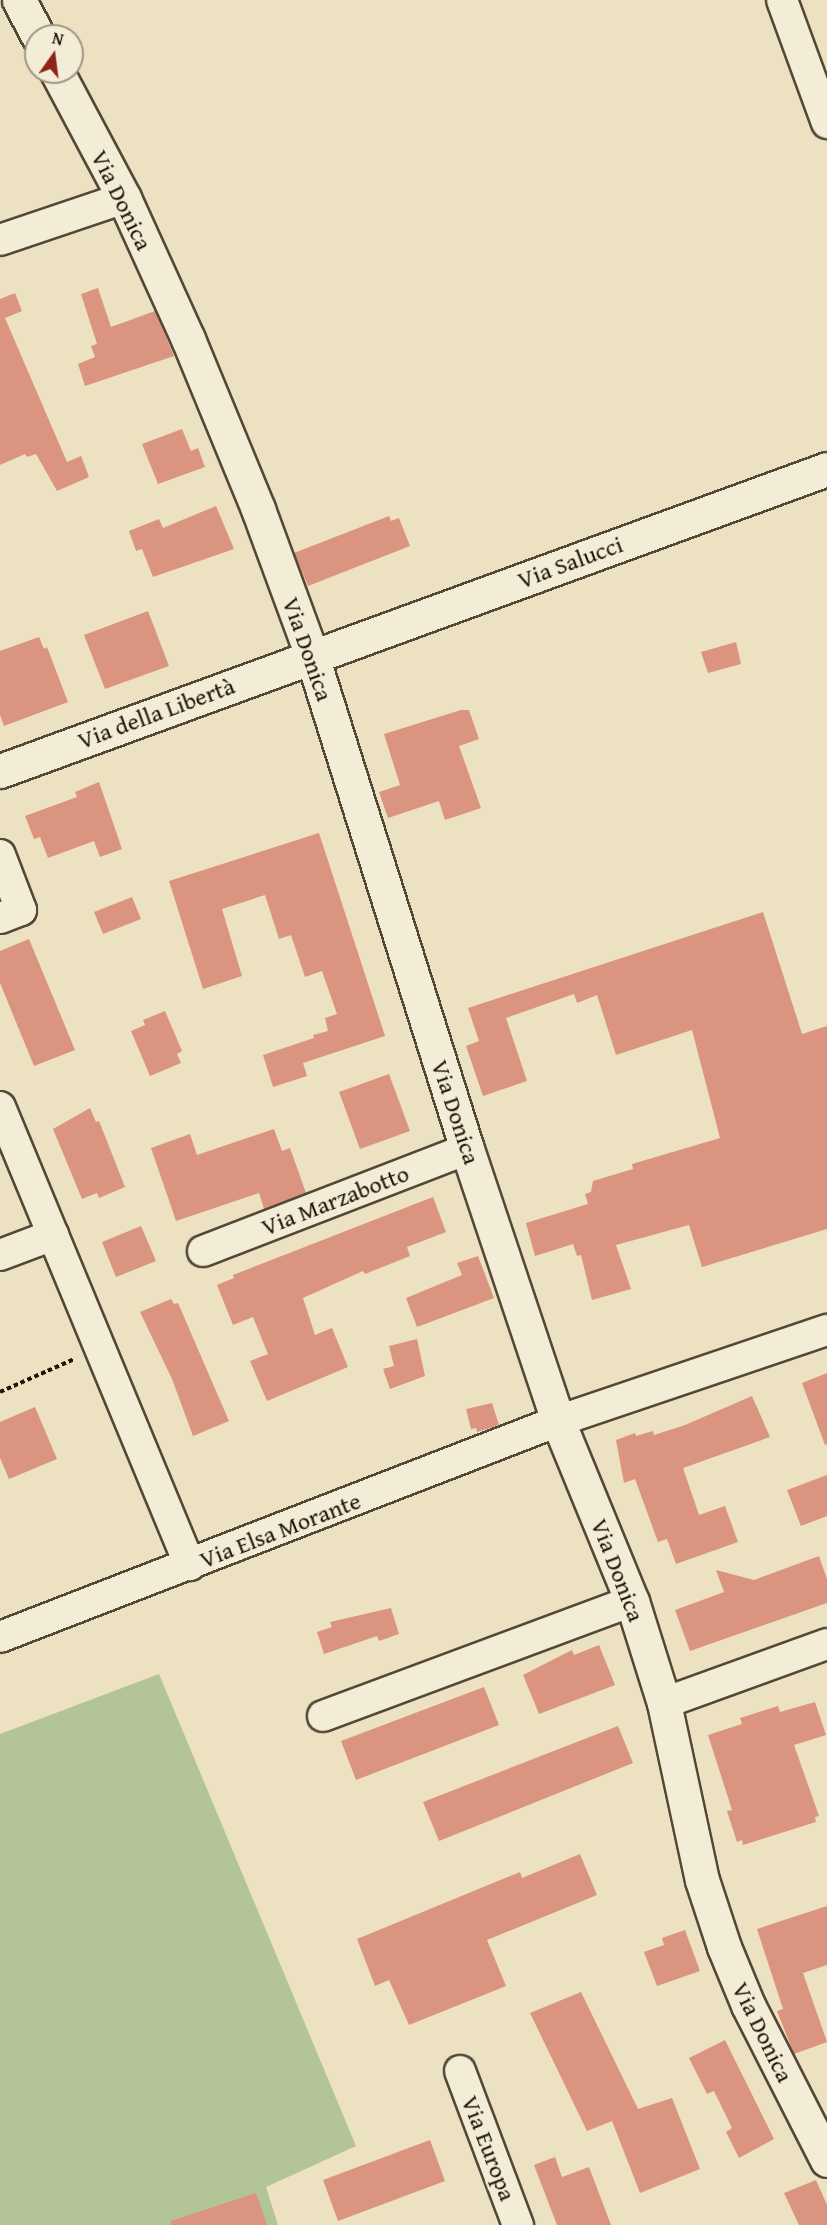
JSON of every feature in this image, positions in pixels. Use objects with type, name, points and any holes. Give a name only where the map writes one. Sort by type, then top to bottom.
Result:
[{"type":"street","points":[[19,0],[32,24]]},
{"type":"street","points":[[782,0],[827,123]]},
{"type":"street","name":"Via Donica","points":[[63,84],[124,198],[254,499],[312,656],[467,1149],[558,1421],[632,1601],[664,1703],[702,1880],[724,1947],[748,2005],[827,2160]]},
{"type":"street","points":[[0,240],[124,198]]},
{"type":"street","name":"Via Salucci","points":[[312,656],[827,469]]},
{"type":"street","name":"Via della Libertà","points":[[0,771],[312,656]]},
{"type":"street","points":[[0,855],[21,910],[0,918]]},
{"type":"street","points":[[0,1107],[190,1566]]},
{"type":"street","name":"Via Marzabotto","points":[[203,1251],[467,1149]]},
{"type":"street","points":[[0,1255],[53,1235]]},
{"type":"street","name":"Via Elsa Morante","points":[[0,1637],[190,1566],[558,1421],[827,1330]]},
{"type":"street","points":[[323,1716],[632,1601]]},
{"type":"street","points":[[664,1703],[827,1644]]},
{"type":"street","name":"Via Europa","points":[[460,2072],[518,2225]]},
{"type":"path","points":[[0,1392],[100,1347]]},
{"type":"green space","points":[[159,1674],[356,2146],[266,2187],[278,2225],[0,2225],[0,1734]]},
{"type":"building","points":[[98,288],[111,327],[155,311],[174,356],[85,386],[78,364],[95,357],[91,346],[97,344],[81,294]]},
{"type":"building","points":[[15,293],[22,311],[5,318],[67,462],[81,456],[89,477],[57,491],[36,454],[27,457],[25,454],[0,465],[0,299]]},
{"type":"building","points":[[182,429],[191,451],[198,448],[205,467],[158,484],[142,444]]},
{"type":"building","points":[[216,506],[234,549],[153,577],[142,549],[136,551],[129,531],[159,519],[163,528]]},
{"type":"building","points":[[389,516],[391,521],[399,518],[410,546],[308,586],[294,553]]},
{"type":"building","points":[[148,611],[169,666],[105,689],[84,635]]},
{"type":"building","points":[[39,637],[44,649],[47,647],[68,702],[4,726],[0,715],[0,651]]},
{"type":"building","points":[[736,642],[741,664],[708,673],[701,652]]},
{"type":"building","points":[[461,710],[469,710],[479,739],[459,746],[481,808],[445,820],[439,801],[388,818],[379,792],[400,785],[384,734]]},
{"type":"building","points":[[99,782],[122,849],[100,857],[94,841],[48,858],[40,837],[34,839],[25,816],[77,797],[75,792]]},
{"type":"building","points":[[319,833],[385,1036],[303,1063],[307,1076],[273,1087],[263,1055],[328,1031],[325,1018],[337,1014],[322,971],[305,977],[291,935],[279,939],[265,895],[222,909],[242,976],[203,989],[169,881]]},
{"type":"building","points":[[132,897],[141,919],[103,934],[94,912]]},
{"type":"building","points":[[763,912],[802,1034],[827,1026],[827,1229],[702,1267],[689,1225],[616,1245],[631,1289],[592,1300],[581,1255],[577,1256],[573,1244],[535,1256],[526,1223],[588,1204],[585,1194],[591,1192],[593,1181],[633,1169],[632,1164],[720,1138],[692,1030],[616,1055],[597,995],[577,1003],[574,994],[506,1018],[527,1081],[483,1096],[466,1046],[479,1041],[468,1008]]},
{"type":"building","points":[[29,939],[75,1050],[34,1066],[0,983],[0,951]]},
{"type":"building","points":[[165,1011],[182,1051],[177,1054],[181,1063],[150,1076],[131,1031],[145,1025],[143,1020]]},
{"type":"building","points":[[389,1074],[410,1131],[360,1149],[339,1092]]},
{"type":"building","points":[[90,1108],[96,1122],[99,1121],[125,1187],[99,1198],[97,1193],[82,1199],[53,1129]]},
{"type":"building","points":[[274,1129],[282,1151],[290,1148],[306,1193],[264,1209],[259,1193],[176,1221],[151,1148],[190,1134],[197,1155]]},
{"type":"building","points":[[433,1197],[446,1232],[407,1247],[410,1256],[365,1274],[363,1271],[303,1298],[315,1335],[332,1328],[348,1367],[267,1401],[250,1361],[268,1354],[253,1317],[233,1325],[217,1285],[234,1278],[233,1275]]},
{"type":"building","points":[[141,1226],[156,1261],[116,1277],[102,1242]]},
{"type":"building","points":[[478,1256],[494,1298],[417,1327],[406,1298],[462,1275],[457,1263]]},
{"type":"building","points":[[171,1299],[174,1304],[178,1303],[229,1421],[193,1436],[172,1379],[140,1312]]},
{"type":"building","points":[[417,1339],[425,1376],[390,1389],[383,1369],[394,1366],[389,1346]]},
{"type":"building","points":[[827,1373],[827,1444],[825,1445],[802,1383]]},
{"type":"building","points":[[752,1396],[770,1437],[683,1468],[699,1515],[725,1506],[738,1542],[676,1564],[667,1539],[658,1542],[635,1479],[624,1483],[616,1440],[635,1433],[636,1436],[653,1431],[654,1435],[685,1425]]},
{"type":"building","points":[[492,1403],[499,1425],[477,1432],[476,1428],[471,1429],[466,1409]]},
{"type":"building","points":[[35,1407],[57,1459],[9,1479],[0,1458],[0,1422]]},
{"type":"building","points":[[827,1475],[827,1516],[801,1526],[787,1490]]},
{"type":"building","points":[[819,1556],[827,1579],[827,1603],[690,1651],[675,1610],[724,1592],[716,1570],[754,1580]]},
{"type":"building","points":[[391,1608],[399,1634],[379,1641],[377,1636],[324,1654],[317,1632],[332,1627],[330,1622]]},
{"type":"building","points":[[599,1645],[615,1685],[539,1714],[523,1675],[572,1650],[574,1655]]},
{"type":"building","points":[[484,1687],[499,1725],[356,1780],[341,1741]]},
{"type":"building","points":[[815,1702],[826,1735],[794,1745],[819,1816],[815,1817],[816,1822],[743,1845],[742,1840],[737,1842],[727,1811],[732,1810],[708,1735],[742,1724],[740,1718],[778,1706],[780,1712]]},
{"type":"building","points":[[618,1726],[633,1763],[439,1841],[423,1802]]},
{"type":"building","points":[[580,1854],[597,1895],[487,1940],[506,1986],[409,2025],[389,1980],[375,1986],[357,1939],[520,1872],[522,1878]]},
{"type":"building","points":[[827,1906],[827,1965],[803,1973],[827,2042],[794,2054],[777,2011],[783,2009],[757,1929]]},
{"type":"building","points":[[685,1930],[700,1971],[657,1986],[644,1952],[664,1945],[662,1938]]},
{"type":"building","points":[[581,1992],[638,2109],[672,2098],[700,2169],[640,2193],[612,2121],[587,2131],[530,2013]]},
{"type":"building","points":[[725,2040],[774,2139],[739,2158],[726,2132],[732,2128],[714,2091],[707,2094],[689,2058]]},
{"type":"building","points":[[430,2140],[445,2181],[338,2221],[323,2180]]},
{"type":"building","points":[[555,2157],[562,2177],[589,2167],[611,2225],[557,2225],[534,2165]]},
{"type":"building","points":[[816,2180],[827,2205],[827,2225],[799,2225],[784,2193]]},
{"type":"building","points":[[256,2193],[267,2225],[171,2225],[171,2221]]}]
